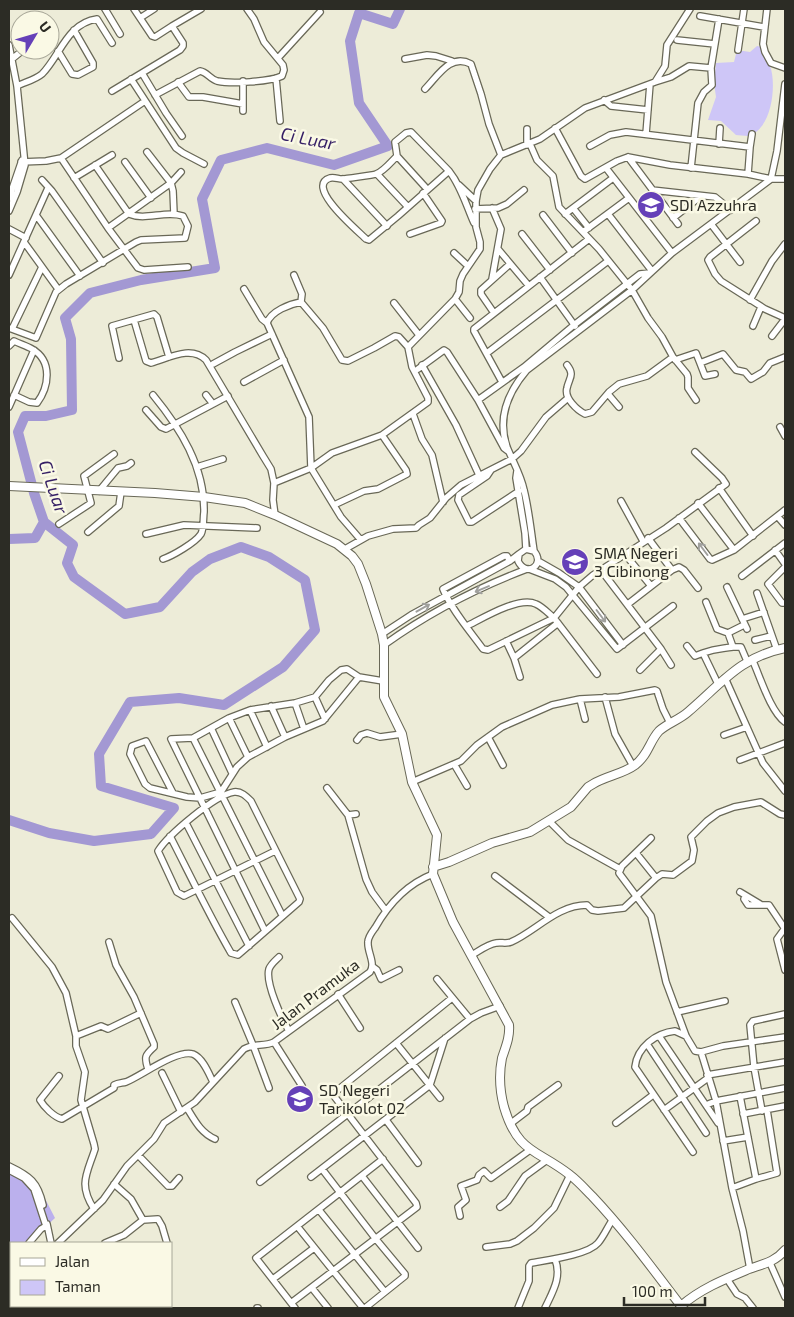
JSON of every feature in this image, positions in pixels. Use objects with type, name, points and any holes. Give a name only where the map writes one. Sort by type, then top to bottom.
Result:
[{"type":"street","points":[[106,9],[120,34]]},
{"type":"street","points":[[134,9],[154,37],[201,9]]},
{"type":"street","points":[[140,18],[154,9]]},
{"type":"street","points":[[155,95],[200,71],[203,71],[216,81],[243,81],[282,76],[284,70],[278,58],[264,42],[254,19],[247,9]]},
{"type":"street","points":[[646,134],[653,83],[665,66],[667,45],[690,9]]},
{"type":"street","points":[[738,50],[744,9]]},
{"type":"street","points":[[767,9],[763,44],[767,57],[773,65],[785,68]]},
{"type":"street","points":[[278,58],[320,12]]},
{"type":"street","points":[[700,16],[764,27]]},
{"type":"street","points":[[60,48],[74,30],[85,23],[97,19],[112,43]]},
{"type":"street","points":[[691,168],[698,103],[704,92],[712,85],[712,68],[719,19]]},
{"type":"street","points":[[112,91],[180,50],[183,43],[172,26]]},
{"type":"street","points":[[60,54],[72,74],[78,75],[94,67],[94,63],[74,30]]},
{"type":"street","points":[[677,40],[715,44]]},
{"type":"street","points":[[405,59],[427,55],[436,56],[452,61],[468,62],[473,67],[500,155]]},
{"type":"street","points":[[9,211],[24,169],[21,113],[12,60]]},
{"type":"street","points":[[17,86],[40,75],[51,60]]},
{"type":"street","points":[[425,89],[452,61]]},
{"type":"street","points":[[408,347],[455,299],[459,292],[460,281],[480,246],[476,227],[476,201],[482,183],[500,155],[528,145],[579,111],[604,100],[671,77],[689,66],[712,68]]},
{"type":"street","points":[[142,73],[182,136]]},
{"type":"street","points":[[276,78],[280,121]]},
{"type":"street","points":[[131,79],[176,148],[204,164]]},
{"type":"street","points":[[243,81],[243,111]]},
{"type":"street","points":[[178,82],[189,97],[203,97],[242,104]]},
{"type":"street","points":[[576,327],[632,290],[672,253],[771,179],[777,151],[785,84]]},
{"type":"street","points":[[604,100],[611,106],[648,110]]},
{"type":"street","points":[[23,160],[60,158],[145,102]]},
{"type":"street","points":[[555,128],[583,178],[589,178],[617,161],[628,157],[691,168],[748,174],[771,179],[785,179]]},
{"type":"street","points":[[719,144],[720,128]]},
{"type":"street","points":[[527,129],[528,145],[537,160],[553,176],[557,202],[565,214],[586,230]]},
{"type":"street","points":[[410,234],[442,221],[425,191],[396,156],[395,142],[406,133],[411,132],[476,201]]},
{"type":"street","points":[[590,146],[616,133],[646,134],[750,147]]},
{"type":"street","points":[[748,174],[752,134]]},
{"type":"street","points":[[147,152],[171,183],[174,214]]},
{"type":"street","points":[[74,178],[112,154]]},
{"type":"street","points":[[396,156],[378,174],[343,179],[332,178],[324,183],[323,190],[328,200],[366,239],[370,239],[387,226],[449,171]]},
{"type":"street","points":[[628,157],[678,224]]},
{"type":"street","points":[[60,158],[138,268],[144,270],[188,267]]},
{"type":"street","points":[[9,198],[23,160]]},
{"type":"street","points":[[125,162],[151,198]]},
{"type":"street","points":[[42,267],[11,328],[36,338],[58,289],[141,240],[185,238],[188,226],[182,216],[174,214],[141,217],[129,214],[95,165]]},
{"type":"street","points":[[606,168],[672,253]]},
{"type":"street","points":[[108,228],[171,183],[182,172]]},
{"type":"street","points":[[378,174],[408,207]]},
{"type":"street","points":[[565,214],[612,178]]},
{"type":"street","points":[[343,179],[387,226]]},
{"type":"street","points":[[42,180],[103,263]]},
{"type":"street","points":[[459,185],[476,227]]},
{"type":"street","points":[[9,275],[48,188]]},
{"type":"street","points":[[475,209],[502,207],[524,190]]},
{"type":"street","points":[[652,190],[715,197],[731,210]]},
{"type":"street","points":[[674,218],[701,196]]},
{"type":"street","points":[[586,230],[629,198]]},
{"type":"street","points":[[492,208],[500,229],[492,279]]},
{"type":"street","points":[[573,208],[589,239],[632,290],[674,359],[688,377],[688,388],[696,400]]},
{"type":"street","points":[[608,214],[650,272]]},
{"type":"street","points":[[543,215],[572,253]]},
{"type":"street","points":[[36,216],[80,276]]},
{"type":"street","points":[[756,221],[708,260],[715,274],[722,281],[761,307],[785,318],[772,336]]},
{"type":"street","points":[[711,224],[740,262]]},
{"type":"street","points":[[9,229],[25,240],[58,289]]},
{"type":"street","points":[[522,234],[550,270]]},
{"type":"street","points":[[502,382],[474,330],[589,239]]},
{"type":"street","points":[[750,300],[785,244]]},
{"type":"street","points":[[498,249],[529,286]]},
{"type":"street","points":[[454,253],[468,266]]},
{"type":"street","points":[[487,353],[610,262]]},
{"type":"street","points":[[494,313],[481,292],[482,288],[510,264]]},
{"type":"street","points":[[478,400],[502,382],[526,368],[640,274],[650,272]]},
{"type":"street","points":[[274,483],[312,468],[332,454],[382,435],[413,414],[426,404],[428,400],[412,367],[408,347],[399,337],[394,336],[348,361],[339,356],[323,328],[302,302],[302,294],[294,275]]},
{"type":"street","points":[[540,277],[576,327]]},
{"type":"street","points":[[244,289],[262,319],[267,323],[309,417],[312,468],[341,517],[360,539]]},
{"type":"street","points":[[455,299],[470,318]]},
{"type":"street","points":[[267,323],[272,315],[287,305],[302,302]]},
{"type":"street","points":[[394,303],[419,335]]},
{"type":"street","points":[[753,326],[761,307]]},
{"type":"street","points":[[119,358],[112,326],[154,314],[169,357]]},
{"type":"street","points":[[134,320],[145,360],[152,363],[191,352],[202,356],[209,364],[270,470],[274,483],[273,500],[275,516]]},
{"type":"street","points":[[213,364],[272,334]]},
{"type":"street","points":[[9,346],[10,343],[14,342],[34,350],[45,365],[48,376],[48,381],[40,398],[35,403],[14,395]]},
{"type":"street","points":[[9,407],[34,350]]},
{"type":"street","points":[[479,474],[451,416],[420,367],[445,350],[478,400],[504,448],[511,456]]},
{"type":"street","points":[[567,365],[572,375],[566,391],[568,398],[585,414],[592,412],[619,384],[643,378],[674,359],[696,353],[706,376],[715,374]]},
{"type":"street","points":[[700,363],[723,354],[736,370],[745,372],[751,379],[763,372],[770,363],[785,357]]},
{"type":"street","points":[[244,382],[284,360]]},
{"type":"street","points":[[382,634],[411,615],[510,561],[526,549],[528,533],[524,491],[504,435],[503,422],[506,404],[526,368]]},
{"type":"street","points":[[608,394],[619,407]]},
{"type":"street","points":[[153,395],[188,447],[197,467],[204,497],[203,525],[199,536],[174,554],[163,559]]},
{"type":"street","points":[[206,395],[213,404]]},
{"type":"street","points":[[146,410],[164,429],[228,396]]},
{"type":"street","points":[[346,549],[360,539],[393,529],[416,528],[430,518],[461,484],[491,470],[521,451],[546,417],[568,398]]},
{"type":"street","points":[[413,414],[422,439],[432,455],[443,502]]},
{"type":"street","points":[[780,427],[785,436]]},
{"type":"street","points":[[334,505],[364,490],[378,489],[407,474],[382,435]]},
{"type":"street","points":[[514,658],[556,621],[579,588],[593,575],[679,518],[726,484],[695,452]]},
{"type":"street","points":[[59,524],[90,504],[91,500],[84,478],[85,475],[114,454]]},
{"type":"street","points":[[197,467],[223,459]]},
{"type":"street","points":[[99,491],[118,468],[131,463]]},
{"type":"street","points":[[491,470],[487,476],[459,495],[458,500],[469,522],[472,522],[519,492]]},
{"type":"street","points":[[384,644],[451,602],[535,567],[538,555],[534,551],[528,533],[516,478],[517,471]]},
{"type":"street","points":[[9,486],[204,497],[245,503],[346,549],[358,564],[382,634],[384,644],[383,681],[386,702],[402,734],[412,782],[437,835],[433,871],[453,922],[509,1025],[510,1033],[500,1070],[503,1104],[510,1124],[523,1144],[570,1175],[613,1219],[682,1307],[696,1293],[750,1269],[770,1263],[785,1250]]},
{"type":"street","points":[[719,488],[753,536]]},
{"type":"street","points":[[88,532],[119,506],[121,492]]},
{"type":"street","points":[[621,501],[645,540],[672,570]]},
{"type":"street","points":[[698,503],[734,550]]},
{"type":"street","points":[[679,518],[711,560],[734,550],[785,510]]},
{"type":"street","points":[[778,517],[785,525]]},
{"type":"street","points":[[146,534],[180,525],[257,528]]},
{"type":"street","points":[[742,576],[785,542]]},
{"type":"street","points":[[526,549],[534,551]]},
{"type":"street","points":[[775,550],[785,566],[768,582],[768,585],[782,603],[785,603]]},
{"type":"street","points":[[624,553],[651,586]]},
{"type":"street","points":[[519,554],[519,564],[555,579],[574,595],[615,648],[618,649],[673,606]]},
{"type":"street","points":[[538,561],[559,573],[579,588],[623,645]]},
{"type":"street","points":[[628,604],[672,570],[679,567],[682,568],[698,588]]},
{"type":"street","points":[[602,570],[646,628],[671,665]]},
{"type":"street","points":[[555,579],[559,573]]},
{"type":"street","points":[[727,587],[744,625]]},
{"type":"street","points":[[433,871],[492,843],[530,832],[548,822],[571,807],[588,787],[633,766],[647,753],[657,733],[688,712],[725,678],[750,660],[781,649],[771,636],[757,593]]},
{"type":"street","points":[[446,596],[484,650],[556,621]]},
{"type":"street","points":[[466,626],[513,604],[530,602],[538,604],[556,621],[597,674]]},
{"type":"street","points":[[706,602],[717,630],[728,632],[744,625],[764,612]]},
{"type":"street","points":[[728,632],[734,647]]},
{"type":"street","points":[[755,640],[771,636]]},
{"type":"street","points":[[506,641],[520,677]]},
{"type":"street","points":[[687,646],[695,656],[718,647],[741,646],[778,716],[785,722]]},
{"type":"street","points":[[640,670],[661,649]]},
{"type":"street","points":[[703,653],[718,684]]},
{"type":"street","points":[[265,932],[171,739],[193,738],[229,718],[250,710],[295,703],[315,697],[329,680],[341,670],[347,670],[359,677],[383,681]]},
{"type":"street","points":[[275,851],[184,896],[177,892],[158,853],[170,836],[222,794],[232,773],[248,756],[325,719],[359,677]]},
{"type":"street","points":[[725,678],[767,770],[785,791]]},
{"type":"street","points":[[412,782],[461,761],[488,736],[517,719],[552,705],[580,699],[631,695],[655,690],[670,723]]},
{"type":"street","points":[[315,697],[325,719]]},
{"type":"street","points":[[605,697],[615,734],[633,766]]},
{"type":"street","points":[[580,699],[585,719]]},
{"type":"street","points":[[295,703],[304,729]]},
{"type":"street","points":[[271,706],[285,737]]},
{"type":"street","points":[[250,710],[267,747]]},
{"type":"street","points":[[229,718],[248,756]]},
{"type":"street","points":[[724,735],[746,726]]},
{"type":"street","points":[[211,728],[232,773]]},
{"type":"street","points":[[357,740],[367,732],[380,737],[402,734]]},
{"type":"street","points":[[488,736],[503,765]]},
{"type":"street","points":[[193,738],[282,915]]},
{"type":"street","points":[[170,836],[231,953],[238,955],[250,946],[298,902],[300,898],[247,797],[239,792],[234,792],[200,798],[172,793],[146,786],[130,754],[132,746],[146,741],[172,793]]},
{"type":"street","points":[[740,760],[785,743]]},
{"type":"street","points":[[454,764],[467,786]]},
{"type":"street","points":[[327,788],[348,815],[366,879],[372,892],[386,910]]},
{"type":"street","points":[[472,955],[495,943],[506,944],[513,941],[549,917],[584,904],[598,911],[622,909],[656,878],[662,874],[673,875],[692,861],[694,850],[691,838],[707,821],[718,813],[757,802],[763,803],[780,814],[785,815]]},
{"type":"street","points":[[348,815],[356,814]]},
{"type":"street","points":[[548,822],[568,840],[620,869]]},
{"type":"street","points":[[186,823],[250,946]]},
{"type":"street","points":[[651,838],[620,869],[619,873],[652,921],[664,973],[686,1036],[693,1049],[701,1052],[724,1046],[785,1037]]},
{"type":"street","points":[[636,853],[656,878]]},
{"type":"street","name":"Jalan Pramuka","points":[[59,1242],[94,1209],[138,1155],[151,1143],[164,1123],[187,1108],[244,1049],[254,1045],[267,1045],[274,1042],[370,972],[372,966],[368,941],[386,910],[405,890],[433,871]]},
{"type":"street","points":[[495,876],[549,917]]},
{"type":"street","points":[[743,894],[762,905],[771,907],[784,927],[777,940],[785,970]]},
{"type":"street","points":[[12,918],[52,967],[66,993],[76,1036],[76,1046],[85,1072],[80,1095],[95,1148],[84,1185],[86,1197],[94,1209]]},
{"type":"street","points":[[109,942],[116,965],[141,1013],[154,1044],[154,1047],[144,1059],[148,1069]]},
{"type":"street","points":[[279,957],[269,970],[269,982],[289,1031]]},
{"type":"street","points":[[372,966],[378,970],[381,979],[399,970]]},
{"type":"street","points":[[437,979],[470,1019]]},
{"type":"street","points":[[338,994],[360,1028]]},
{"type":"street","points":[[383,1159],[256,1258],[293,1306],[333,1270],[418,1205],[383,1159],[334,1096],[334,1093],[452,998]]},
{"type":"street","points":[[677,1012],[725,1001]]},
{"type":"street","points":[[235,1002],[254,1045],[269,1088]]},
{"type":"street","points":[[260,1182],[470,1019],[500,1006]]},
{"type":"street","points":[[76,1036],[101,1026],[108,1030],[141,1013]]},
{"type":"street","points":[[732,1188],[776,1174],[765,1110],[759,1093],[754,1067],[750,1025],[751,1022],[785,1014]]},
{"type":"street","points":[[686,1036],[675,1031],[659,1036],[647,1044],[637,1058],[635,1067],[693,1152]]},
{"type":"street","points":[[659,1036],[720,1126]]},
{"type":"street","points":[[311,1177],[430,1085],[445,1038]]},
{"type":"street","points":[[274,1042],[302,1086]]},
{"type":"street","points":[[396,1043],[440,1098]]},
{"type":"street","points":[[647,1044],[706,1133]]},
{"type":"street","points":[[701,1052],[716,1101],[732,1188],[743,1230],[750,1269]]},
{"type":"street","points":[[59,1076],[40,1100],[57,1118],[62,1119],[114,1088],[114,1085],[185,1053],[194,1054],[206,1068],[213,1082]]},
{"type":"street","points":[[664,1110],[708,1077],[785,1062]]},
{"type":"street","points":[[162,1073],[181,1112]]},
{"type":"street","points":[[510,1124],[527,1111],[528,1107],[558,1085]]},
{"type":"street","points":[[706,1105],[716,1101],[785,1088]]},
{"type":"street","points":[[616,1123],[653,1095]]},
{"type":"street","points":[[740,1096],[756,1179]]},
{"type":"street","points":[[743,1114],[785,1106]]},
{"type":"street","points":[[187,1108],[196,1124],[215,1139]]},
{"type":"street","points":[[386,1120],[418,1163]]},
{"type":"street","points":[[723,1141],[748,1137]]},
{"type":"street","points":[[460,1216],[458,1207],[466,1200],[462,1186],[477,1180],[484,1171],[491,1178],[530,1150]]},
{"type":"street","points":[[138,1155],[168,1186],[172,1186],[180,1178]]},
{"type":"street","points":[[500,1207],[508,1201],[525,1176],[547,1160]]},
{"type":"street","points":[[9,1166],[26,1175],[38,1188],[47,1222],[46,1226]]},
{"type":"street","points":[[297,1226],[364,1308],[405,1276],[322,1169]]},
{"type":"street","points":[[776,1170],[785,1169]]},
{"type":"street","points":[[9,1170],[24,1178],[34,1189],[51,1242]]},
{"type":"street","points":[[486,1247],[510,1244],[534,1228],[554,1208],[570,1175]]},
{"type":"street","points":[[362,1176],[418,1248]]},
{"type":"street","points":[[114,1184],[131,1199],[143,1220]]},
{"type":"street","points":[[319,1210],[385,1292]]},
{"type":"street","points":[[107,1242],[124,1235],[143,1220],[158,1219],[167,1242]]},
{"type":"street","points":[[518,1308],[529,1281],[529,1266],[531,1263],[555,1259],[590,1249],[598,1243],[613,1219]]},
{"type":"street","points":[[30,1242],[46,1226]]},
{"type":"street","points":[[273,1279],[314,1248]]},
{"type":"street","points":[[545,1308],[559,1277],[559,1268],[555,1259]]},
{"type":"street","points":[[770,1263],[785,1296]]},
{"type":"street","points":[[727,1279],[737,1294],[744,1298],[753,1308]]},
{"type":"street","points":[[312,1288],[328,1308]]},
{"type":"green space","points":[[757,46],[762,47],[772,74],[771,106],[763,125],[756,132],[748,136],[736,135],[721,121],[708,120],[716,97],[714,83],[716,63],[734,62],[737,50],[750,52]]},
{"type":"shaded area","points":[[9,1165],[26,1172],[36,1181],[55,1218],[29,1242],[10,1242],[9,1261]]},
{"type":"waterway","name":"Ci Luar","points":[[9,820],[49,833],[94,841],[151,834],[174,808],[101,786],[99,754],[130,702],[179,698],[224,705],[283,667],[315,630],[305,580],[269,557],[241,547],[210,559],[192,572],[160,607],[125,614],[74,577],[67,563],[73,545],[44,522],[34,493],[18,432],[25,416],[46,416],[72,410],[71,339],[65,318],[90,293],[141,280],[215,268],[202,199],[221,160],[267,148],[334,165],[388,146],[359,103],[350,41],[359,13],[393,24],[400,9]]},
{"type":"waterway","points":[[9,539],[35,538],[44,522]]},
{"type":"place","name":"SDI Azzuhra","points":[[651,205]]},
{"type":"place","name":"SMA Negeri 3 Cibinong","points":[[575,562]]},
{"type":"place","name":"SD Negeri Tarikolot 02","points":[[300,1099]]}]
